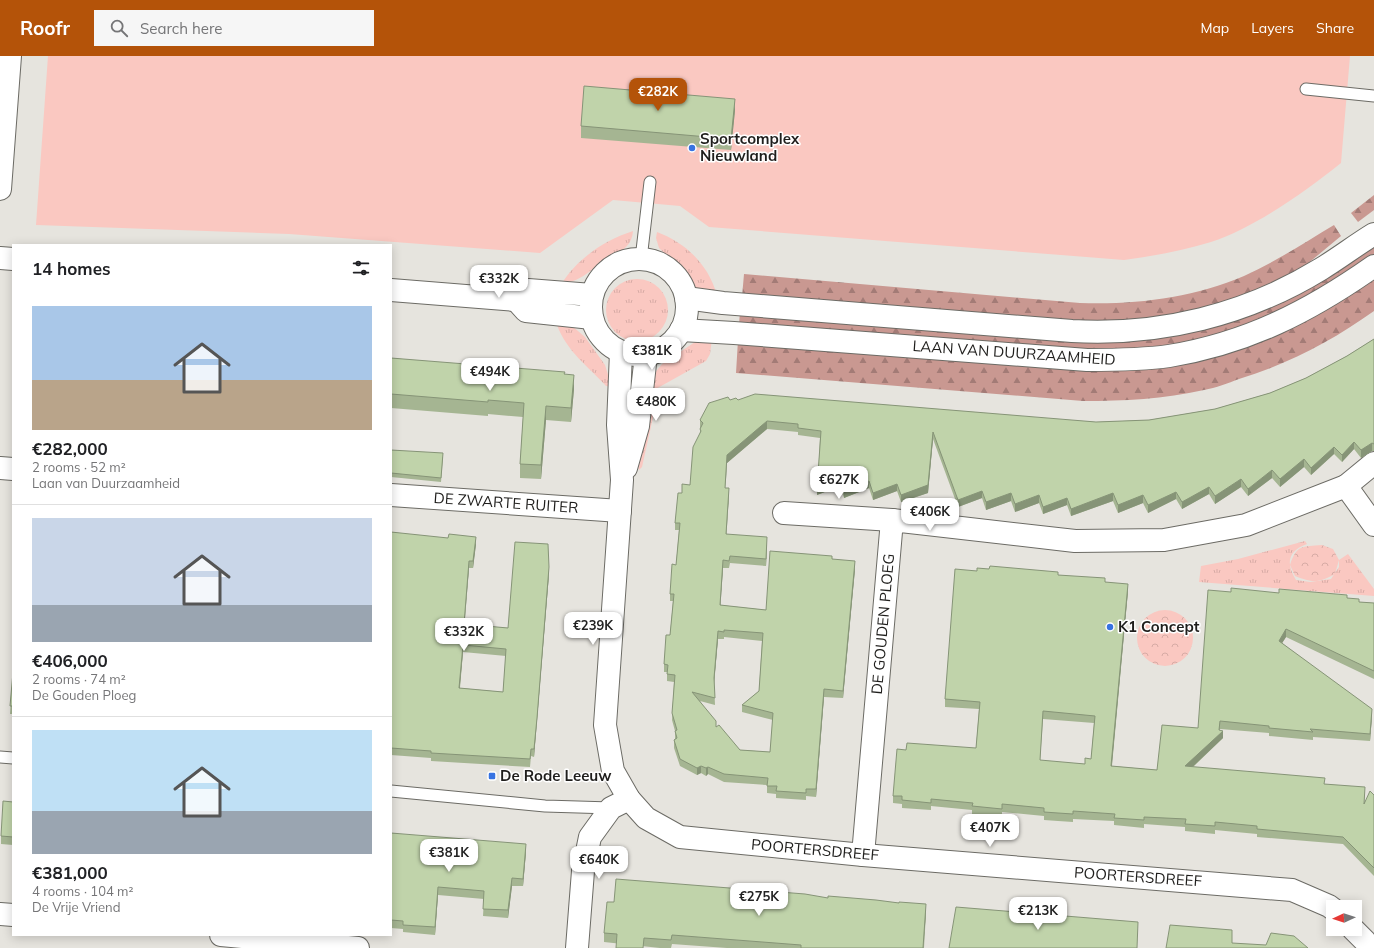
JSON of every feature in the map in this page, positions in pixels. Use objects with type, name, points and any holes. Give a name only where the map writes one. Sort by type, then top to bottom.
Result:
[{"type":"street","points":[[0,189],[10,56]]},
{"type":"street","name":"LAAN VAN DUURZAAMHEID","points":[[686,298],[723,303],[1072,331],[1101,333],[1142,330],[1180,325],[1240,308],[1268,297],[1320,269],[1374,234]]},
{"type":"street","points":[[0,258],[12,259]]},
{"type":"street","points":[[641,259],[657,262],[671,270],[681,283],[686,298],[687,315],[682,330],[666,347],[646,355],[620,352],[602,338],[596,329],[592,318],[592,295],[605,272],[616,264],[628,260],[641,259]]},
{"type":"street","name":"LAAN VAN DUURZAAMHEID","points":[[682,330],[1087,360],[1128,360],[1155,357],[1216,345],[1278,323],[1334,294],[1374,266]]},
{"type":"street","points":[[392,290],[516,300],[526,311],[592,318]]},
{"type":"street","points":[[516,300],[528,290],[592,295]]},
{"type":"street","name":"POORTERSDREEF","points":[[620,352],[618,425],[622,480],[605,725],[620,803],[680,837],[863,855],[1292,890],[1326,905]]},
{"type":"street","name":"POORTERSDREEF","points":[[622,480],[638,426],[646,355]]},
{"type":"street","points":[[784,513],[892,520],[1075,541],[1164,540],[1246,526],[1346,486],[1374,463]]},
{"type":"street","points":[[0,468],[12,469]]},
{"type":"street","points":[[1346,486],[1374,525]]},
{"type":"street","name":"DE ZWARTE RUITER","points":[[392,495],[620,511]]},
{"type":"street","name":"DE GOUDEN PLOEG","points":[[863,855],[892,520]]},
{"type":"street","points":[[577,948],[583,871],[590,837],[620,803]]},
{"type":"street","points":[[0,914],[12,915]]},
{"type":"street","points":[[232,936],[358,948]]},
{"type":"street","points":[[1360,936],[1372,948]]},
{"type":"lane","points":[[1306,89],[1374,96]]},
{"type":"lane","points":[[641,259],[650,182]]},
{"type":"lane","points":[[0,757],[12,758]]},
{"type":"lane","points":[[392,790],[545,806],[620,803]]},
{"type":"green space","name":"Sportcomplex Nieuwland","points":[[48,56],[1350,56],[1341,163],[1312,186],[1279,208],[1227,236],[1178,251],[1124,260],[709,227],[680,206],[613,200],[540,253],[289,234],[36,225]]},
{"type":"green space","points":[[1374,195],[1374,210],[1358,222],[1351,213]]},
{"type":"green space","points":[[1334,225],[1341,236],[1300,270],[1219,307],[1129,325],[742,297],[744,274],[1080,303],[1122,303],[1143,301],[1184,295],[1225,284],[1256,271]]},
{"type":"green space","points":[[633,231],[629,243],[622,251],[601,263],[579,279],[562,283],[568,274],[593,251],[612,239]]},
{"type":"green space","points":[[657,232],[677,242],[702,264],[717,295],[697,290],[693,286],[679,267],[659,248],[656,238]]},
{"type":"green space","points":[[1374,242],[1374,258],[1283,312],[1196,342],[1111,353],[739,325],[740,311],[1169,335]]},
{"type":"green space","points":[[1374,276],[1374,311],[1326,342],[1292,359],[1257,373],[1213,388],[1174,396],[1129,400],[1083,401],[736,373],[738,340],[1150,365]]},
{"type":"green space","points":[[631,279],[643,279],[659,288],[666,298],[668,310],[666,322],[659,332],[643,341],[631,341],[620,336],[611,327],[606,316],[606,304],[611,293],[620,284]]},
{"type":"green space","points":[[557,325],[571,325],[585,337],[605,365],[612,387],[606,386],[578,358],[566,343]]},
{"type":"green space","points":[[712,339],[710,354],[706,361],[654,390],[649,390],[654,374],[662,364],[695,342]]},
{"type":"green space","points":[[646,413],[654,413],[642,467],[639,470],[638,467]]},
{"type":"green space","points":[[1305,541],[1307,544],[1295,550],[1290,559],[1291,569],[1296,580],[1310,582],[1331,579],[1339,567],[1339,560],[1348,554],[1374,589],[1374,596],[1199,582],[1201,566],[1238,559]]},
{"type":"green space","points":[[1322,545],[1333,549],[1339,560],[1335,574],[1325,579],[1316,581],[1295,576],[1290,565],[1295,553],[1301,548]]},
{"type":"green space","points":[[1165,610],[1176,612],[1185,618],[1191,627],[1193,638],[1191,649],[1185,658],[1176,664],[1165,666],[1154,664],[1145,658],[1139,649],[1137,638],[1139,627],[1145,618],[1154,612]]},
{"type":"building","points":[[584,86],[735,99],[731,139],[581,126]]},
{"type":"building","points":[[1374,339],[1374,444],[1372,443],[1361,450],[1354,442],[1342,455],[1334,447],[1311,468],[1304,459],[1280,479],[1272,470],[1248,489],[1241,479],[1215,496],[1209,487],[1182,502],[1176,492],[1148,505],[1143,495],[1118,505],[1113,493],[1071,509],[1067,498],[1043,507],[1039,495],[1015,504],[1011,493],[986,502],[982,491],[958,500],[933,432],[928,485],[901,495],[897,484],[873,493],[869,481],[844,490],[840,479],[817,488],[821,431],[798,428],[798,424],[767,421],[727,455],[725,488],[729,488],[726,534],[767,537],[766,559],[730,556],[729,561],[723,560],[720,605],[766,610],[770,551],[832,556],[832,559],[855,561],[843,691],[824,689],[816,789],[806,789],[806,793],[776,791],[777,786],[767,786],[768,778],[724,774],[708,767],[706,768],[701,766],[697,768],[680,759],[674,740],[677,738],[675,731],[677,730],[672,713],[675,675],[667,674],[668,665],[664,664],[666,635],[670,635],[674,594],[670,594],[672,564],[676,565],[680,523],[675,523],[678,493],[682,493],[682,484],[690,485],[693,447],[701,431],[700,429],[703,423],[700,420],[709,403],[728,397],[730,400],[736,398],[738,400],[755,394],[1096,422],[1149,420],[1215,409],[1270,393],[1306,378],[1347,356]],"holes":[[[724,630],[763,633],[759,691],[742,705],[773,713],[770,752],[740,750],[719,725],[716,727],[716,721],[692,692],[715,698],[714,678],[718,631],[724,632]]]},
{"type":"building","points":[[392,358],[565,372],[564,374],[574,375],[571,408],[546,406],[541,465],[520,464],[524,403],[488,400],[488,402],[392,394]]},
{"type":"building","points":[[392,450],[443,453],[441,478],[392,473]]},
{"type":"building","points":[[392,532],[448,538],[449,534],[476,537],[473,561],[469,561],[464,624],[508,628],[515,542],[548,544],[549,567],[537,718],[534,749],[531,749],[530,759],[431,753],[431,751],[392,748]],"holes":[[[463,645],[506,649],[503,692],[459,688]]]},
{"type":"building","points":[[990,566],[1058,572],[1058,575],[1105,578],[1105,582],[1128,584],[1111,766],[1157,770],[1162,725],[1198,728],[1208,590],[1231,592],[1231,588],[1279,593],[1279,589],[1347,595],[1347,598],[1359,599],[1359,602],[1374,603],[1374,671],[1286,629],[1279,641],[1372,709],[1370,734],[1310,729],[1313,732],[1220,721],[1219,730],[1223,731],[1185,766],[1325,778],[1324,784],[1365,787],[1364,804],[1370,791],[1374,795],[1374,868],[1343,837],[1257,829],[1257,826],[1215,822],[1215,826],[1185,824],[1186,819],[1144,817],[1144,820],[1114,818],[1115,814],[1073,811],[1073,814],[1044,812],[1044,808],[1002,804],[1002,809],[972,806],[973,803],[931,799],[931,803],[902,800],[902,796],[893,796],[897,749],[906,750],[907,743],[976,748],[980,702],[945,699],[955,569],[977,571],[977,568],[989,569]],"holes":[[[1043,711],[1095,716],[1091,759],[1085,758],[1085,764],[1040,760]]]},
{"type":"building","points":[[12,683],[12,706],[10,706]]},
{"type":"building","points":[[3,801],[12,802],[12,837],[1,836]]},
{"type":"building","points":[[392,833],[526,844],[523,879],[512,878],[508,910],[483,909],[484,891],[438,887],[435,927],[403,925],[403,921],[392,920]]},
{"type":"building","points":[[616,879],[805,894],[828,898],[828,896],[899,903],[926,904],[923,948],[801,948],[801,945],[672,935],[671,940],[644,938],[643,948],[616,948],[617,934],[604,933],[607,902],[614,902]]},
{"type":"building","points":[[956,907],[1138,922],[1137,948],[949,948]]},
{"type":"building","points":[[1170,925],[1232,930],[1232,943],[1266,945],[1271,933],[1294,936],[1308,948],[1166,948]]},
{"type":"place","name":"Sportcomplex Nieuwland","points":[[692,148]]},
{"type":"place","name":"K1 Concept","points":[[1110,627]]},
{"type":"place","name":"De Rode Leeuw","points":[[492,776]]}]
